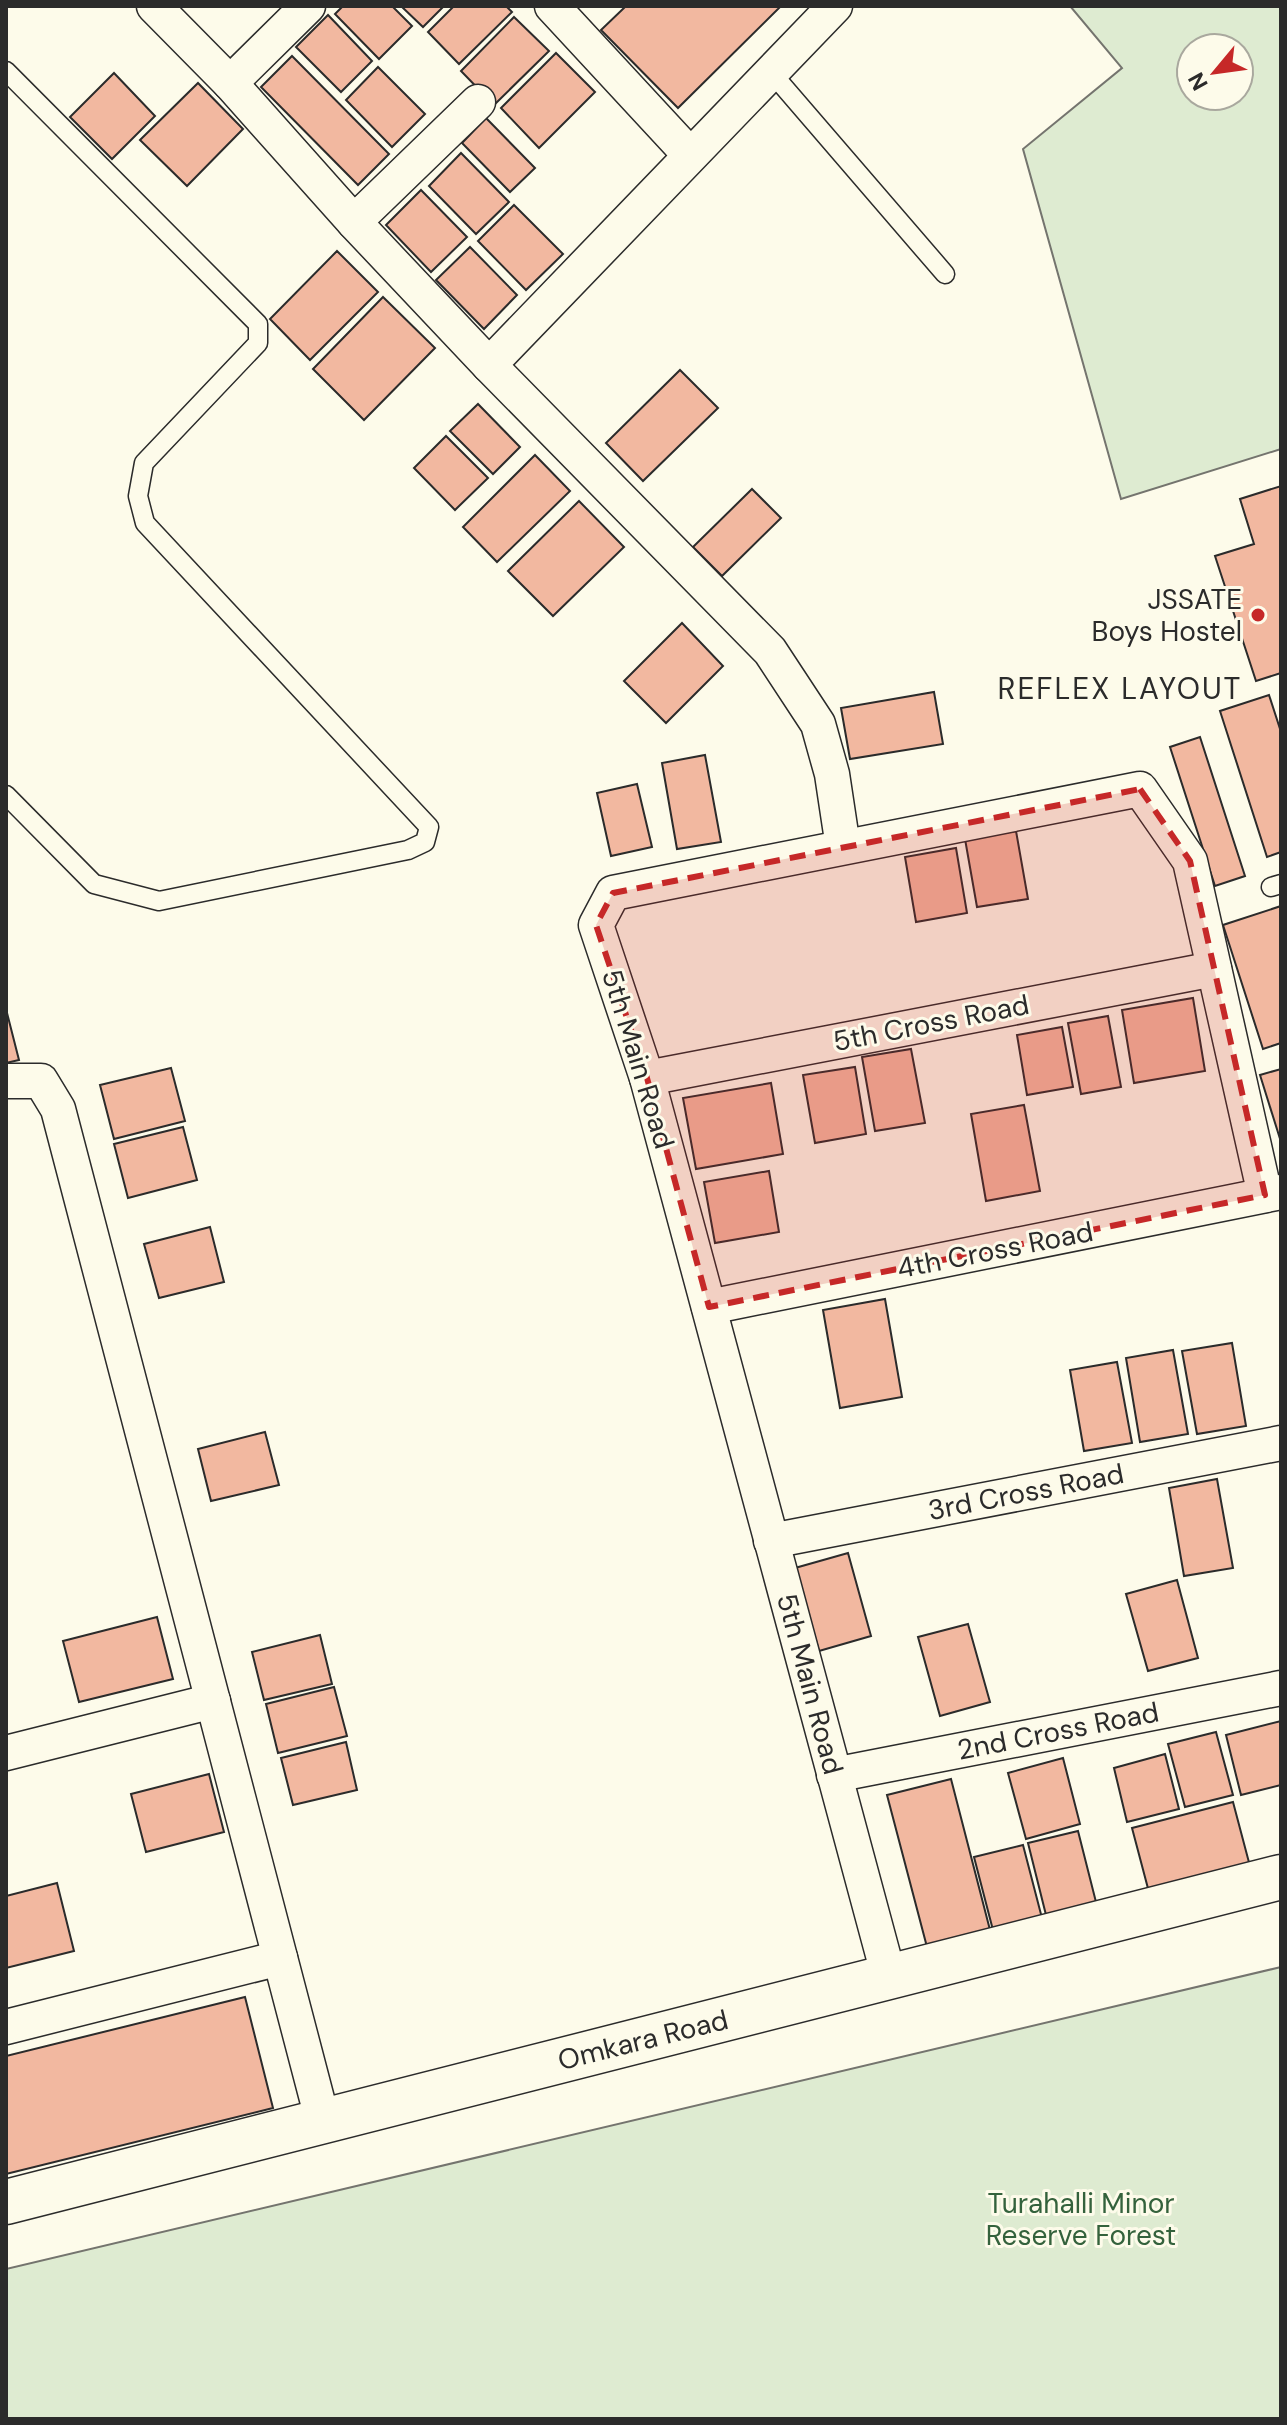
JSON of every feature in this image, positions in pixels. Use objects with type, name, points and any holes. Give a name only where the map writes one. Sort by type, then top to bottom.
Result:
[{"type":"street","points":[[154,6],[230,83],[354,222],[489,365],[770,651],[818,724],[832,774],[843,847]]},
{"type":"street","points":[[230,83],[308,6]]},
{"type":"street","points":[[552,6],[690,155]]},
{"type":"street","points":[[489,365],[835,6]]},
{"type":"street","points":[[354,222],[478,102]]},
{"type":"street","name":"5th Main Road","points":[[889,1977],[647,1078],[596,925],[613,893],[1140,789],[1190,861],[1214,969],[1273,1193]]},
{"type":"street","name":"5th Cross Road","points":[[647,1078],[1214,969]]},
{"type":"street","points":[[6,1081],[41,1081],[58,1109],[323,2122]]},
{"type":"street","name":"4th Cross Road","points":[[709,1307],[1273,1193]]},
{"type":"street","name":"3rd Cross Road","points":[[771,1541],[1281,1443]]},
{"type":"street","name":"2nd Cross Road","points":[[834,1775],[1281,1688]]},
{"type":"street","points":[[6,1753],[213,1701]]},
{"type":"street","name":"Omkara Road","points":[[6,2202],[1281,1877]]},
{"type":"street","points":[[6,2027],[280,1958]]},
{"type":"lane","points":[[6,71],[258,324],[258,343],[144,463],[138,496],[145,523],[429,827],[425,842],[408,850],[159,901],[94,884],[6,795]]},
{"type":"lane","points":[[771,72],[945,274]]},
{"type":"highlighted area","points":[[1140,789],[1190,861],[1265,1195],[709,1307],[647,1078],[596,925],[613,893]]},
{"type":"green space","points":[[1070,6],[1281,6],[1281,449],[1121,499],[1023,149],[1122,68]]},
{"type":"green space","name":"Turahalli Minor Reserve Forest","points":[[1281,1967],[1281,2419],[6,2419],[6,2269]]},
{"type":"building","points":[[343,6],[392,6],[412,26],[379,59],[335,14]]},
{"type":"building","points":[[401,6],[444,6],[423,27]]},
{"type":"building","points":[[454,6],[506,6],[512,12],[459,64],[428,32]]},
{"type":"building","points":[[626,6],[779,8],[678,108],[601,30]]},
{"type":"building","points":[[328,15],[372,61],[341,92],[296,47]]},
{"type":"building","points":[[514,17],[549,51],[494,105],[461,71]]},
{"type":"building","points":[[556,53],[595,92],[539,148],[501,108]]},
{"type":"building","points":[[292,56],[389,154],[358,185],[261,87]]},
{"type":"building","points":[[378,67],[425,114],[392,147],[346,100]]},
{"type":"building","points":[[114,73],[155,116],[112,159],[70,117]]},
{"type":"building","points":[[198,83],[243,129],[187,186],[140,140]]},
{"type":"building","points":[[486,118],[535,168],[510,192],[462,143]]},
{"type":"building","points":[[461,153],[509,202],[476,234],[429,186]]},
{"type":"building","points":[[421,190],[467,237],[431,272],[386,225]]},
{"type":"building","points":[[514,205],[563,254],[526,290],[478,241]]},
{"type":"building","points":[[470,247],[517,295],[484,329],[436,280]]},
{"type":"building","points":[[337,251],[378,292],[310,360],[270,319]]},
{"type":"building","points":[[383,297],[435,348],[364,420],[313,369]]},
{"type":"building","points":[[680,370],[718,408],[643,481],[606,443]]},
{"type":"building","points":[[478,404],[520,447],[493,474],[450,431]]},
{"type":"building","points":[[446,436],[488,478],[455,510],[414,468]]},
{"type":"building","points":[[535,455],[570,491],[497,562],[463,527]]},
{"type":"building","name":"JSSATE Boys Hostel","points":[[1281,486],[1281,673],[1256,681],[1215,556],[1254,544],[1240,499]]},
{"type":"building","points":[[752,489],[781,518],[722,576],[693,547]]},
{"type":"building","points":[[579,501],[624,547],[553,616],[508,571]]},
{"type":"building","points":[[682,623],[723,666],[666,723],[624,681]]},
{"type":"building","points":[[934,692],[943,744],[850,759],[841,708]]},
{"type":"building","points":[[1269,695],[1281,732],[1281,852],[1267,857],[1220,711]]},
{"type":"building","points":[[1200,737],[1245,876],[1215,886],[1170,747]]},
{"type":"building","points":[[705,755],[721,842],[677,849],[662,763]]},
{"type":"building","points":[[637,784],[652,847],[611,856],[597,793]]},
{"type":"building","points":[[1016,831],[1028,899],[977,907],[965,839]]},
{"type":"building","points":[[956,848],[967,913],[916,922],[905,857]]},
{"type":"building","points":[[1281,906],[1281,1043],[1263,1049],[1223,925]]},
{"type":"building","points":[[1193,998],[1205,1071],[1134,1083],[1122,1010]]},
{"type":"building","points":[[6,1009],[19,1060],[6,1063]]},
{"type":"building","points":[[1108,1016],[1121,1087],[1081,1094],[1068,1023]]},
{"type":"building","points":[[1062,1027],[1073,1087],[1027,1095],[1017,1035]]},
{"type":"building","points":[[911,1049],[925,1123],[875,1131],[862,1057]]},
{"type":"building","points":[[855,1067],[866,1134],[815,1143],[803,1075]]},
{"type":"building","points":[[171,1068],[185,1121],[114,1139],[100,1085]]},
{"type":"building","points":[[1281,1069],[1281,1142],[1260,1075]]},
{"type":"building","points":[[771,1083],[783,1154],[696,1169],[683,1098]]},
{"type":"building","points":[[1024,1105],[1040,1191],[986,1201],[971,1114]]},
{"type":"building","points":[[183,1127],[197,1180],[128,1198],[114,1144]]},
{"type":"building","points":[[769,1171],[779,1232],[715,1243],[704,1182]]},
{"type":"building","points":[[210,1227],[224,1282],[159,1298],[144,1244]]},
{"type":"building","points":[[885,1299],[902,1397],[840,1408],[823,1310]]},
{"type":"building","points":[[1232,1343],[1246,1426],[1197,1434],[1182,1351]]},
{"type":"building","points":[[1173,1350],[1188,1434],[1140,1442],[1126,1358]]},
{"type":"building","points":[[1117,1362],[1132,1443],[1084,1451],[1070,1370]]},
{"type":"building","points":[[265,1432],[279,1485],[211,1501],[198,1449]]},
{"type":"building","points":[[1217,1479],[1233,1568],[1184,1576],[1169,1488]]},
{"type":"building","points":[[848,1553],[871,1636],[819,1651],[795,1568]]},
{"type":"building","points":[[1177,1580],[1198,1658],[1148,1671],[1126,1594]]},
{"type":"building","points":[[157,1617],[173,1679],[79,1702],[63,1641]]},
{"type":"building","points":[[968,1624],[990,1702],[940,1716],[918,1637]]},
{"type":"building","points":[[320,1635],[332,1684],[264,1700],[252,1652]]},
{"type":"building","points":[[334,1687],[347,1736],[278,1753],[266,1704]]},
{"type":"building","points":[[1281,1721],[1281,1785],[1241,1795],[1226,1735]]},
{"type":"building","points":[[1216,1732],[1233,1795],[1185,1807],[1168,1744]]},
{"type":"building","points":[[346,1742],[357,1790],[293,1805],[281,1758]]},
{"type":"building","points":[[1165,1754],[1179,1809],[1127,1822],[1114,1768]]},
{"type":"building","points":[[1063,1758],[1080,1824],[1026,1839],[1008,1773]]},
{"type":"building","points":[[209,1774],[224,1832],[146,1852],[131,1794]]},
{"type":"building","points":[[951,1779],[990,1930],[927,1947],[887,1795]]},
{"type":"building","points":[[1233,1802],[1251,1870],[1150,1896],[1132,1828]]},
{"type":"building","points":[[1078,1831],[1097,1906],[1047,1919],[1028,1843]]},
{"type":"building","points":[[1023,1845],[1043,1922],[994,1934],[974,1857]]},
{"type":"building","points":[[57,1883],[74,1951],[6,1968],[6,1896]]},
{"type":"building","points":[[245,1997],[273,2108],[6,2174],[6,2056]]},
{"type":"place","name":"JSSATE Boys Hostel","points":[[1258,615]]},
{"type":"district","name":"REFLEX LAYOUT","points":[[1120,688]]}]
